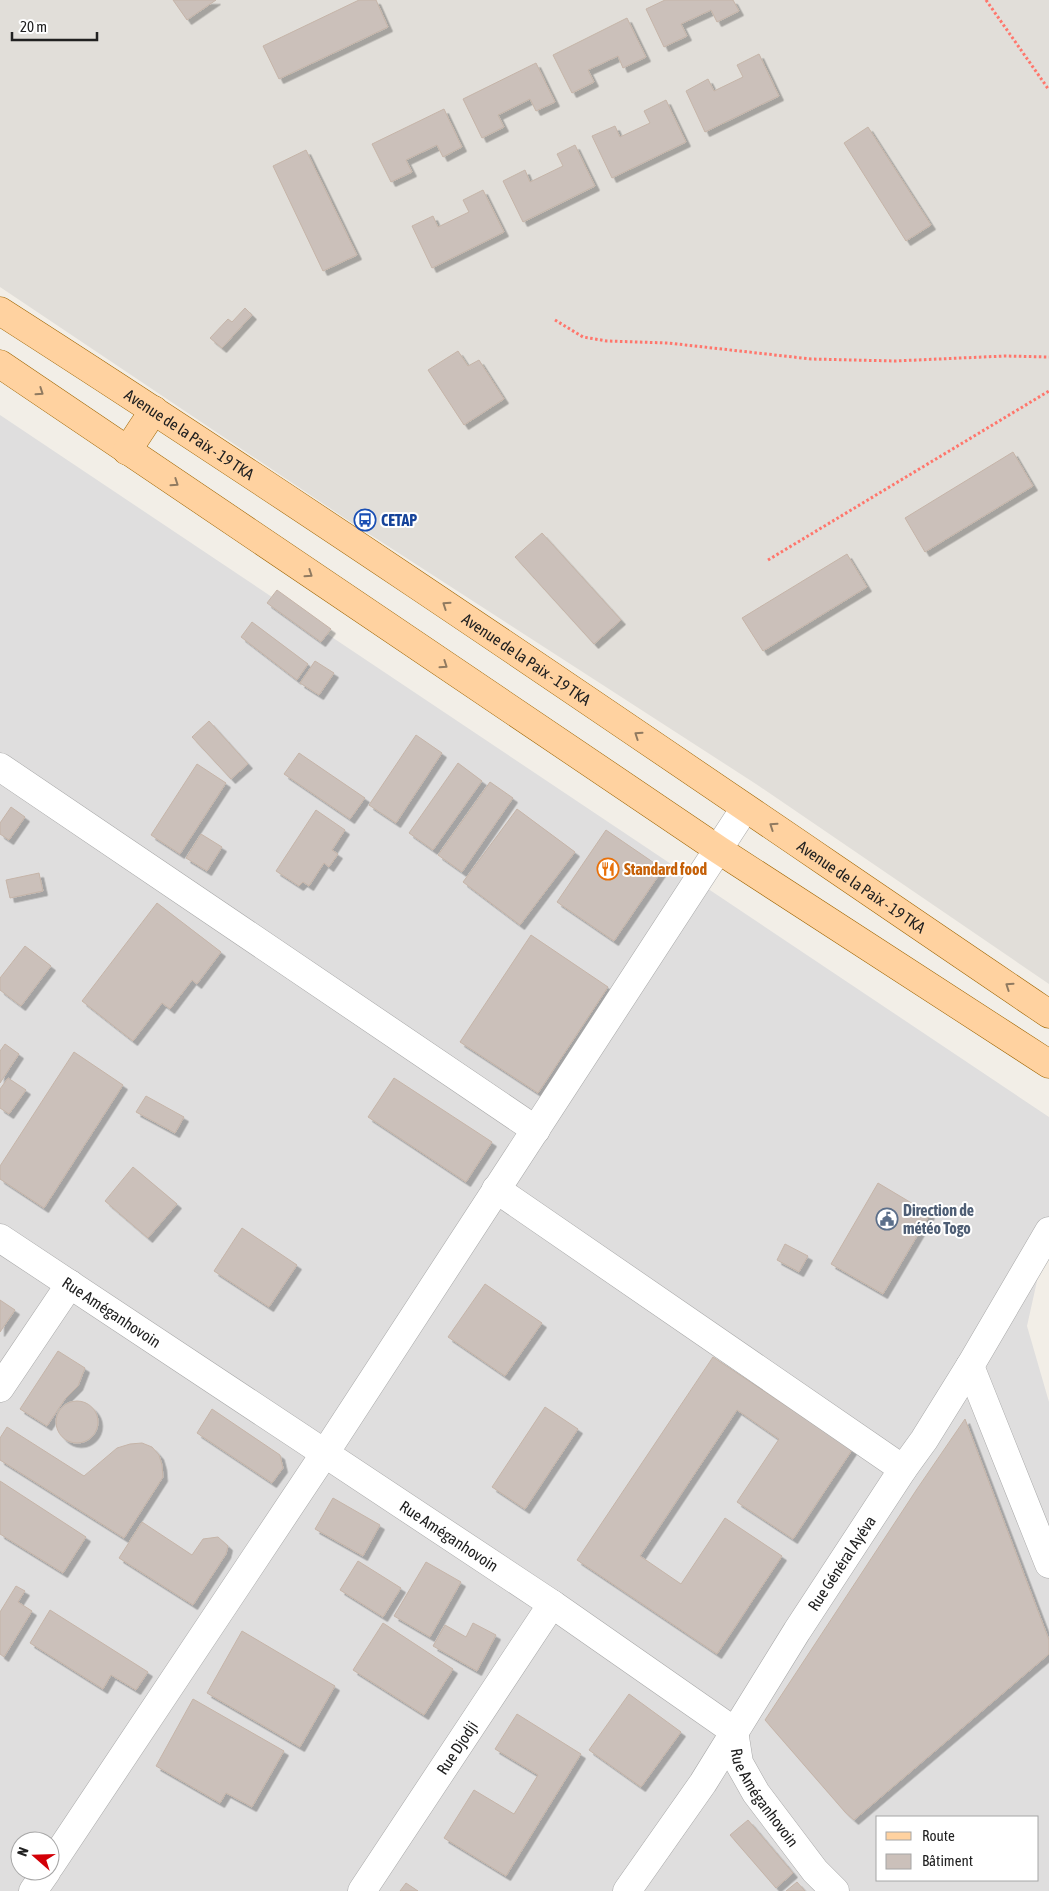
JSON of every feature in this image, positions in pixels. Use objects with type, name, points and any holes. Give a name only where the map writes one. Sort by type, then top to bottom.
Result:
[{"type":"main road","name":"Avenue de la Paix - 19 TKA","points":[[0,311],[314,516],[1049,1014]]},
{"type":"main road","points":[[0,364],[719,850],[1049,1064]]},
{"type":"main road","points":[[127,451],[154,410]]},
{"type":"street","points":[[0,767],[536,1130]]},
{"type":"street","points":[[60,1851],[325,1453],[745,808]]},
{"type":"street","points":[[496,1189],[903,1469]]},
{"type":"street","name":"Rue Général Ayéva","points":[[627,1891],[702,1783],[903,1469],[924,1440],[1049,1231]]},
{"type":"street","name":"Rue Améganhovoin","points":[[0,1238],[552,1604],[734,1731],[739,1763],[756,1793],[815,1871],[835,1891]]},
{"type":"street","points":[[0,1388],[70,1284]]},
{"type":"street","points":[[970,1366],[1049,1564]]},
{"type":"street","name":"Rue Djodji","points":[[362,1891],[552,1604]]},
{"type":"path","points":[[986,0],[1049,90]]},
{"type":"path","points":[[555,320],[583,336],[607,341],[668,342],[811,359],[895,361],[1004,356],[1049,357]]},
{"type":"path","points":[[768,560],[1049,391]]},
{"type":"shaded area","points":[[0,0],[1049,0],[1049,984],[756,784],[346,519],[0,287]]},
{"type":"shaded area","points":[[0,415],[1049,1117],[1049,1227],[1027,1326],[1049,1402],[1049,1891],[0,1891]]},
{"type":"building","points":[[173,0],[216,0],[187,20]]},
{"type":"building","points":[[359,0],[376,0],[388,27],[279,79],[263,46]]},
{"type":"building","points":[[665,0],[733,0],[739,11],[717,22],[711,10],[681,24],[687,36],[664,47],[646,9]]},
{"type":"building","points":[[627,18],[646,57],[623,68],[618,56],[588,70],[594,82],[572,93],[553,55]]},
{"type":"building","points":[[759,54],[779,96],[705,132],[686,91],[708,79],[714,91],[743,77],[737,65]]},
{"type":"building","points":[[536,63],[555,102],[536,111],[530,99],[498,115],[504,127],[482,138],[463,99]]},
{"type":"building","points":[[666,100],[686,142],[612,178],[592,136],[615,126],[620,137],[650,123],[644,111]]},
{"type":"building","points":[[444,109],[462,147],[443,157],[437,145],[406,160],[412,172],[391,182],[372,144]]},
{"type":"building","points":[[868,127],[931,225],[906,241],[844,143]]},
{"type":"building","points":[[575,145],[595,186],[523,222],[503,181],[525,170],[530,182],[563,166],[557,154]]},
{"type":"building","points":[[306,150],[357,255],[323,271],[273,166]]},
{"type":"building","points":[[483,190],[504,232],[432,268],[412,226],[433,216],[438,227],[469,212],[463,200]]},
{"type":"building","points":[[245,308],[252,315],[222,348],[210,338],[228,319],[232,322]]},
{"type":"building","points":[[458,351],[468,366],[479,360],[504,399],[464,425],[428,370]]},
{"type":"building","points":[[1013,452],[1033,486],[925,552],[905,518]]},
{"type":"building","points":[[542,533],[621,620],[594,644],[515,557]]},
{"type":"building","points":[[847,554],[867,587],[763,651],[742,618]]},
{"type":"building","points":[[277,590],[331,629],[321,642],[267,603]]},
{"type":"building","points":[[252,622],[308,664],[297,680],[241,637]]},
{"type":"building","points":[[315,661],[334,673],[319,695],[300,683]]},
{"type":"building","points":[[209,721],[248,764],[231,779],[192,737]]},
{"type":"building","points":[[416,735],[442,753],[396,823],[369,805]]},
{"type":"building","points":[[299,753],[365,798],[350,819],[284,774]]},
{"type":"building","points":[[458,763],[482,781],[433,850],[409,833]]},
{"type":"building","points":[[197,764],[226,783],[180,854],[151,835]]},
{"type":"building","points":[[490,782],[513,798],[462,872],[438,855]]},
{"type":"building","points":[[11,807],[25,817],[9,840],[0,834],[0,823]]},
{"type":"building","points":[[517,809],[575,852],[520,925],[463,882]]},
{"type":"building","points":[[316,810],[345,830],[332,850],[338,854],[329,867],[324,863],[309,886],[303,882],[299,886],[276,871]]},
{"type":"building","points":[[606,830],[663,869],[614,941],[557,902]]},
{"type":"building","points":[[201,834],[222,847],[207,871],[186,858]]},
{"type":"building","points":[[39,873],[43,891],[10,898],[6,880]]},
{"type":"building","points":[[157,903],[221,952],[197,984],[192,980],[170,1009],[162,1003],[133,1041],[82,1001]]},
{"type":"building","points":[[531,935],[608,987],[538,1093],[460,1042]]},
{"type":"building","points":[[25,946],[51,966],[21,1006],[0,990],[0,978]]},
{"type":"building","points":[[5,1044],[19,1054],[0,1083],[0,1051]]},
{"type":"building","points":[[74,1052],[123,1085],[44,1208],[0,1179],[0,1166]]},
{"type":"building","points":[[8,1078],[26,1090],[9,1114],[0,1108],[0,1089]]},
{"type":"building","points":[[394,1078],[492,1142],[466,1182],[368,1117]]},
{"type":"building","points":[[146,1096],[184,1117],[175,1133],[136,1112]]},
{"type":"building","points":[[133,1167],[177,1204],[148,1238],[105,1201]]},
{"type":"building","points":[[878,1183],[930,1214],[883,1294],[831,1264]]},
{"type":"building","points":[[242,1228],[297,1265],[269,1307],[214,1271]]},
{"type":"building","points":[[785,1244],[808,1256],[799,1272],[777,1260]]},
{"type":"building","points":[[485,1284],[542,1323],[505,1376],[448,1337]]},
{"type":"building","points":[[0,1300],[15,1310],[0,1332]]},
{"type":"building","points":[[58,1351],[85,1368],[78,1386],[65,1399],[47,1426],[20,1409]]},
{"type":"building","points":[[713,1357],[852,1450],[793,1539],[737,1502],[779,1439],[737,1410],[640,1556],[681,1584],[725,1518],[782,1556],[717,1654],[577,1560]]},
{"type":"building","points":[[81,1401],[89,1404],[95,1410],[98,1422],[95,1434],[89,1440],[73,1443],[65,1440],[59,1434],[56,1418],[59,1410],[65,1404]]},
{"type":"building","points":[[545,1407],[578,1429],[525,1509],[492,1487]]},
{"type":"building","points":[[212,1409],[280,1455],[283,1468],[272,1483],[197,1433]]},
{"type":"building","points":[[965,1419],[1049,1640],[1049,1654],[854,1820],[765,1720]]},
{"type":"building","points":[[7,1427],[84,1476],[117,1448],[142,1443],[152,1447],[159,1455],[163,1477],[124,1538],[0,1460],[0,1438]]},
{"type":"building","points":[[0,1481],[86,1537],[63,1573],[0,1534]]},
{"type":"building","points":[[333,1498],[380,1525],[363,1556],[315,1529]]},
{"type":"building","points":[[142,1522],[192,1555],[203,1539],[218,1537],[228,1546],[226,1554],[193,1605],[119,1558]]},
{"type":"building","points":[[358,1561],[401,1588],[383,1617],[340,1590]]},
{"type":"building","points":[[426,1562],[461,1582],[430,1637],[394,1616]]},
{"type":"building","points":[[16,1586],[25,1591],[18,1602],[32,1611],[4,1657],[0,1654],[0,1612]]},
{"type":"building","points":[[50,1610],[148,1672],[136,1690],[111,1675],[103,1689],[30,1643]]},
{"type":"building","points":[[383,1623],[453,1669],[424,1715],[353,1670]]},
{"type":"building","points":[[473,1623],[496,1635],[477,1671],[433,1646],[445,1625],[466,1637]]},
{"type":"building","points":[[242,1631],[335,1686],[300,1747],[207,1693]]},
{"type":"building","points":[[629,1694],[681,1732],[641,1787],[589,1750]]},
{"type":"building","points":[[193,1699],[284,1751],[252,1807],[226,1793],[220,1803],[156,1766]]},
{"type":"building","points":[[517,1714],[581,1754],[506,1876],[444,1838],[474,1790],[514,1814],[538,1775],[495,1749]]},
{"type":"building","points":[[748,1820],[793,1873],[776,1888],[730,1835]]},
{"type":"building","points":[[797,1882],[805,1891],[786,1891]]},
{"type":"building","points":[[406,1883],[418,1891],[400,1891]]},
{"type":"place","name":"CETAP","points":[[365,520]]},
{"type":"place","name":"Standard food","points":[[608,869]]},
{"type":"place","name":"Direction de météo Togo","points":[[887,1219]]}]
